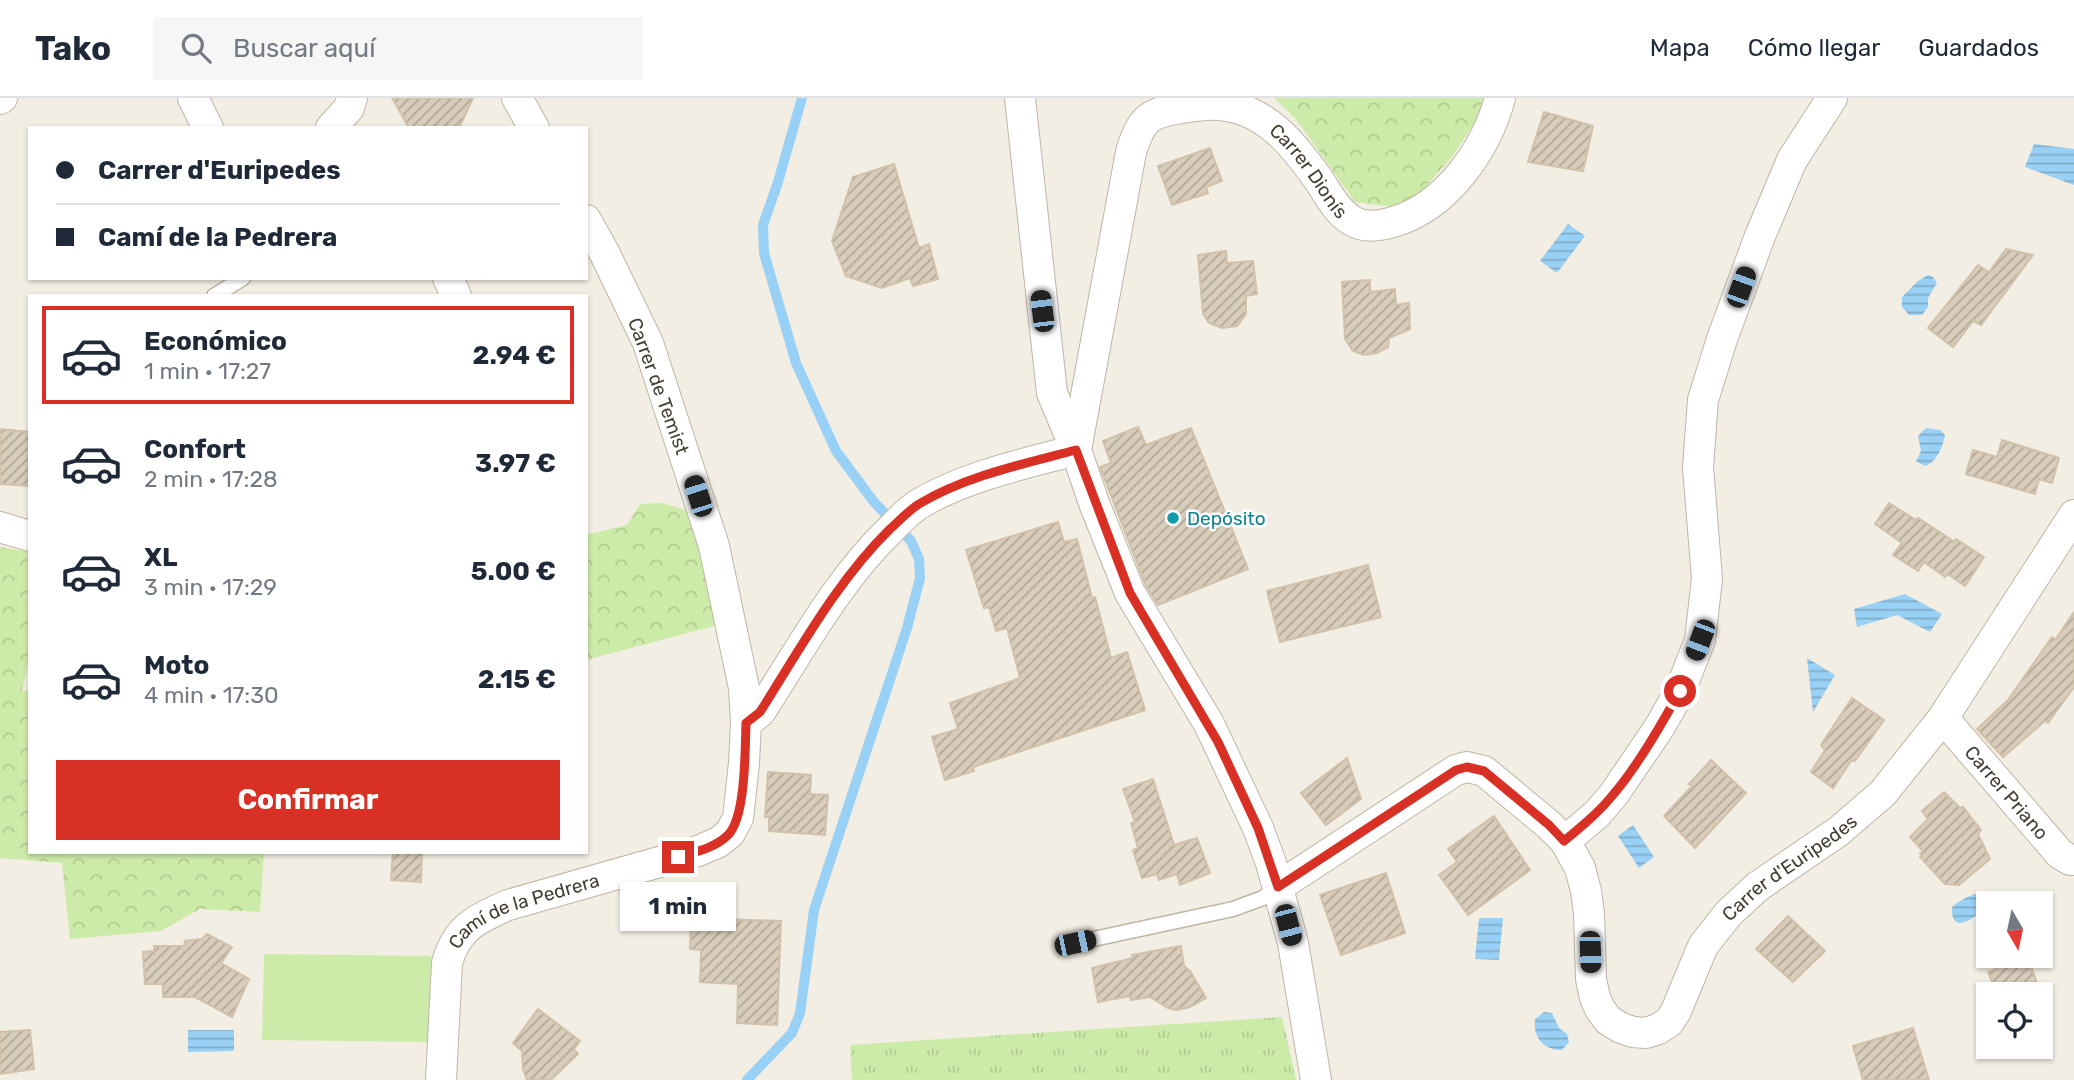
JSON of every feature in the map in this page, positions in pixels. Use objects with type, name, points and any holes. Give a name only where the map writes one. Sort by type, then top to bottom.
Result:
[{"type":"street","points":[[193,98],[207,126]]},
{"type":"street","points":[[517,98],[533,126]]},
{"type":"street","points":[[1020,98],[1052,393],[1130,593],[1209,724],[1258,828],[1293,943],[1315,1080]]},
{"type":"street","name":"Carrer Dionís","points":[[1076,450],[1131,152],[1138,129],[1153,115],[1169,109],[1220,104],[1264,119],[1288,139],[1340,211],[1353,222],[1382,225],[1418,213],[1455,179],[1487,134],[1500,98]]},
{"type":"street","points":[[1564,841],[1597,814],[1614,794],[1659,728],[1680,691],[1700,640],[1707,579],[1698,467],[1703,400],[1760,236],[1792,160],[1832,98]]},
{"type":"street","name":"Carrer de Temist","points":[[588,224],[648,343],[702,508],[714,546],[744,688],[746,723]]},
{"type":"street","points":[[746,723],[760,712],[852,570],[915,506],[975,480],[1076,450]]},
{"type":"street","name":"Carrer d'Euripedes","points":[[1278,887],[1456,770],[1467,767],[1484,771],[1549,825],[1564,841],[1580,868],[1589,913],[1591,979],[1595,999],[1608,1020],[1633,1032],[1646,1032],[1669,1022],[1687,988],[1703,946],[1714,930],[1757,887],[1815,850],[1883,793],[1943,718],[2074,515]]},
{"type":"street","points":[[0,527],[28,535]]},
{"type":"street","name":"Carrer Priano","points":[[1943,718],[2060,854],[2074,860]]},
{"type":"street","name":"Camí de la Pedrera","points":[[441,1080],[447,962],[457,937],[481,917],[508,905],[698,851],[719,842],[730,833],[738,818],[746,723]]},
{"type":"lane","points":[[217,294],[240,280]]},
{"type":"lane","points":[[1075,943],[1233,909],[1263,898],[1278,887]]},
{"type":"green space","points":[[1274,98],[1483,98],[1477,120],[1451,158],[1420,193],[1394,207],[1355,202],[1296,119]]},
{"type":"green space","points":[[662,503],[689,511],[718,625],[588,659],[588,535],[627,525],[640,504]]},
{"type":"green space","points":[[0,547],[28,552],[28,664],[22,690],[28,692],[28,854],[264,854],[260,912],[200,909],[161,931],[70,939],[62,863],[0,858]]},
{"type":"green space","points":[[264,954],[431,956],[430,1042],[262,1040]]},
{"type":"green space","points":[[1282,1017],[1296,1080],[852,1080],[850,1045]]},
{"type":"water","points":[[2034,144],[2074,149],[2074,185],[2025,167]]},
{"type":"water","points":[[1568,224],[1585,236],[1557,273],[1540,261]]},
{"type":"water","points":[[1928,275],[1937,283],[1928,298],[1928,307],[1922,315],[1909,315],[1902,307],[1902,297]]},
{"type":"water","points":[[1926,428],[1940,430],[1945,435],[1938,454],[1925,466],[1916,461],[1921,451],[1918,436]]},
{"type":"water","points":[[1905,594],[1942,614],[1930,632],[1897,615],[1857,627],[1854,609]]},
{"type":"water","points":[[1807,658],[1835,675],[1813,712]]},
{"type":"water","points":[[1633,825],[1654,857],[1639,868],[1618,836]]},
{"type":"water","points":[[1976,894],[1976,916],[1960,923],[1953,916],[1952,907]]},
{"type":"water","points":[[1479,918],[1503,918],[1499,960],[1475,959]]},
{"type":"water","points":[[1544,1012],[1552,1013],[1559,1028],[1567,1034],[1569,1042],[1562,1050],[1549,1048],[1538,1037],[1535,1019]]},
{"type":"water","points":[[188,1030],[234,1030],[234,1051],[188,1052]]},
{"type":"building","points":[[392,98],[473,98],[460,126],[408,126]]},
{"type":"building","points":[[1544,112],[1593,126],[1583,171],[1528,162]]},
{"type":"building","points":[[1210,148],[1222,181],[1206,187],[1208,193],[1172,205],[1158,166]]},
{"type":"building","points":[[894,164],[919,248],[929,244],[938,279],[913,286],[910,278],[882,288],[846,276],[832,241],[853,177]]},
{"type":"building","points":[[2006,249],[2033,255],[1981,325],[1973,321],[1953,347],[1928,328],[1978,265],[1989,272]]},
{"type":"building","points":[[1226,251],[1227,263],[1253,261],[1257,294],[1246,296],[1246,314],[1237,326],[1222,328],[1209,323],[1203,314],[1198,255]]},
{"type":"building","points":[[1370,280],[1370,292],[1395,289],[1396,305],[1409,303],[1410,329],[1389,338],[1388,347],[1377,353],[1364,355],[1353,351],[1345,339],[1342,282]]},
{"type":"building","name":"Depósito","points":[[1138,427],[1146,445],[1191,428],[1248,569],[1158,605],[1146,586],[1100,467],[1111,463],[1103,441]]},
{"type":"building","points":[[0,429],[28,432],[28,486],[0,484]]},
{"type":"building","points":[[2002,440],[2059,458],[2052,483],[2039,479],[2035,494],[1966,474],[1973,450],[1997,457]]},
{"type":"building","points":[[1889,503],[1984,557],[1965,586],[1948,574],[1945,577],[1924,562],[1918,571],[1893,555],[1902,543],[1875,524]]},
{"type":"building","points":[[1058,522],[1064,542],[1077,539],[1111,658],[1127,652],[1145,710],[973,767],[974,771],[945,780],[932,737],[958,729],[950,703],[1020,678],[1007,628],[996,631],[989,607],[984,608],[966,550]]},
{"type":"building","points":[[1368,565],[1381,617],[1280,642],[1267,591]]},
{"type":"building","points":[[2074,612],[2074,687],[2048,723],[2045,721],[2003,757],[1977,729],[2008,700],[2052,637],[2055,640]]},
{"type":"building","points":[[1852,698],[1884,720],[1833,788],[1811,772],[1825,750],[1821,745]]},
{"type":"building","points":[[1347,758],[1361,799],[1326,825],[1301,793]]},
{"type":"building","points":[[1711,760],[1746,793],[1695,848],[1664,816],[1692,786],[1689,784]]},
{"type":"building","points":[[768,772],[811,775],[810,794],[828,795],[825,835],[769,831],[769,817],[765,817]]},
{"type":"building","points":[[1153,779],[1174,845],[1197,838],[1210,873],[1180,885],[1177,874],[1159,880],[1157,874],[1142,878],[1133,850],[1138,848],[1131,823],[1135,822],[1123,789]]},
{"type":"building","points":[[1944,792],[1960,808],[1963,807],[1981,830],[1978,834],[1990,859],[1959,885],[1945,884],[1920,857],[1923,851],[1910,837],[1928,819],[1922,811]]},
{"type":"building","points":[[1494,816],[1530,870],[1468,915],[1439,875],[1457,862],[1448,849]]},
{"type":"building","points":[[393,854],[422,854],[421,882],[391,880]]},
{"type":"building","points":[[1386,873],[1405,933],[1341,955],[1320,895]]},
{"type":"building","points":[[1788,916],[1825,951],[1793,982],[1756,949]]},
{"type":"building","points":[[691,918],[781,921],[777,1025],[737,1023],[738,984],[700,982],[701,950],[690,949]]},
{"type":"building","points":[[207,934],[232,947],[221,963],[249,979],[232,1017],[195,997],[163,997],[163,984],[145,984],[143,952],[154,951],[154,946],[184,946],[185,941],[202,939]]},
{"type":"building","points":[[1181,946],[1184,966],[1190,971],[1206,998],[1190,1007],[1176,1010],[1150,997],[1131,1000],[1130,996],[1098,1002],[1092,968],[1133,958],[1132,955]]},
{"type":"building","points":[[1998,968],[2031,968],[2037,982],[1992,982],[1988,972]]},
{"type":"building","points":[[538,1009],[580,1041],[574,1049],[578,1054],[551,1080],[527,1080],[522,1051],[513,1043]]},
{"type":"building","points":[[1913,1028],[1929,1080],[1863,1080],[1853,1046]]},
{"type":"building","points":[[30,1030],[34,1069],[0,1074],[0,1032]]},
{"type":"waterway","points":[[747,1080],[792,1033],[800,1013],[814,910],[907,628],[920,578],[919,559],[911,541],[874,502],[836,451],[796,363],[764,253],[763,225],[802,98]]},
{"type":"place","name":"Depósito","points":[[1173,518]]},
{"type":"route","points":[[678,857],[719,842],[730,833],[738,818],[746,723],[760,712],[852,570],[875,544],[915,506],[935,496],[1010,468],[1076,450],[1130,593],[1209,724],[1258,828],[1278,887],[1456,770],[1467,767],[1484,771],[1549,825],[1564,841],[1597,814],[1614,794],[1659,728],[1680,691]]}]
